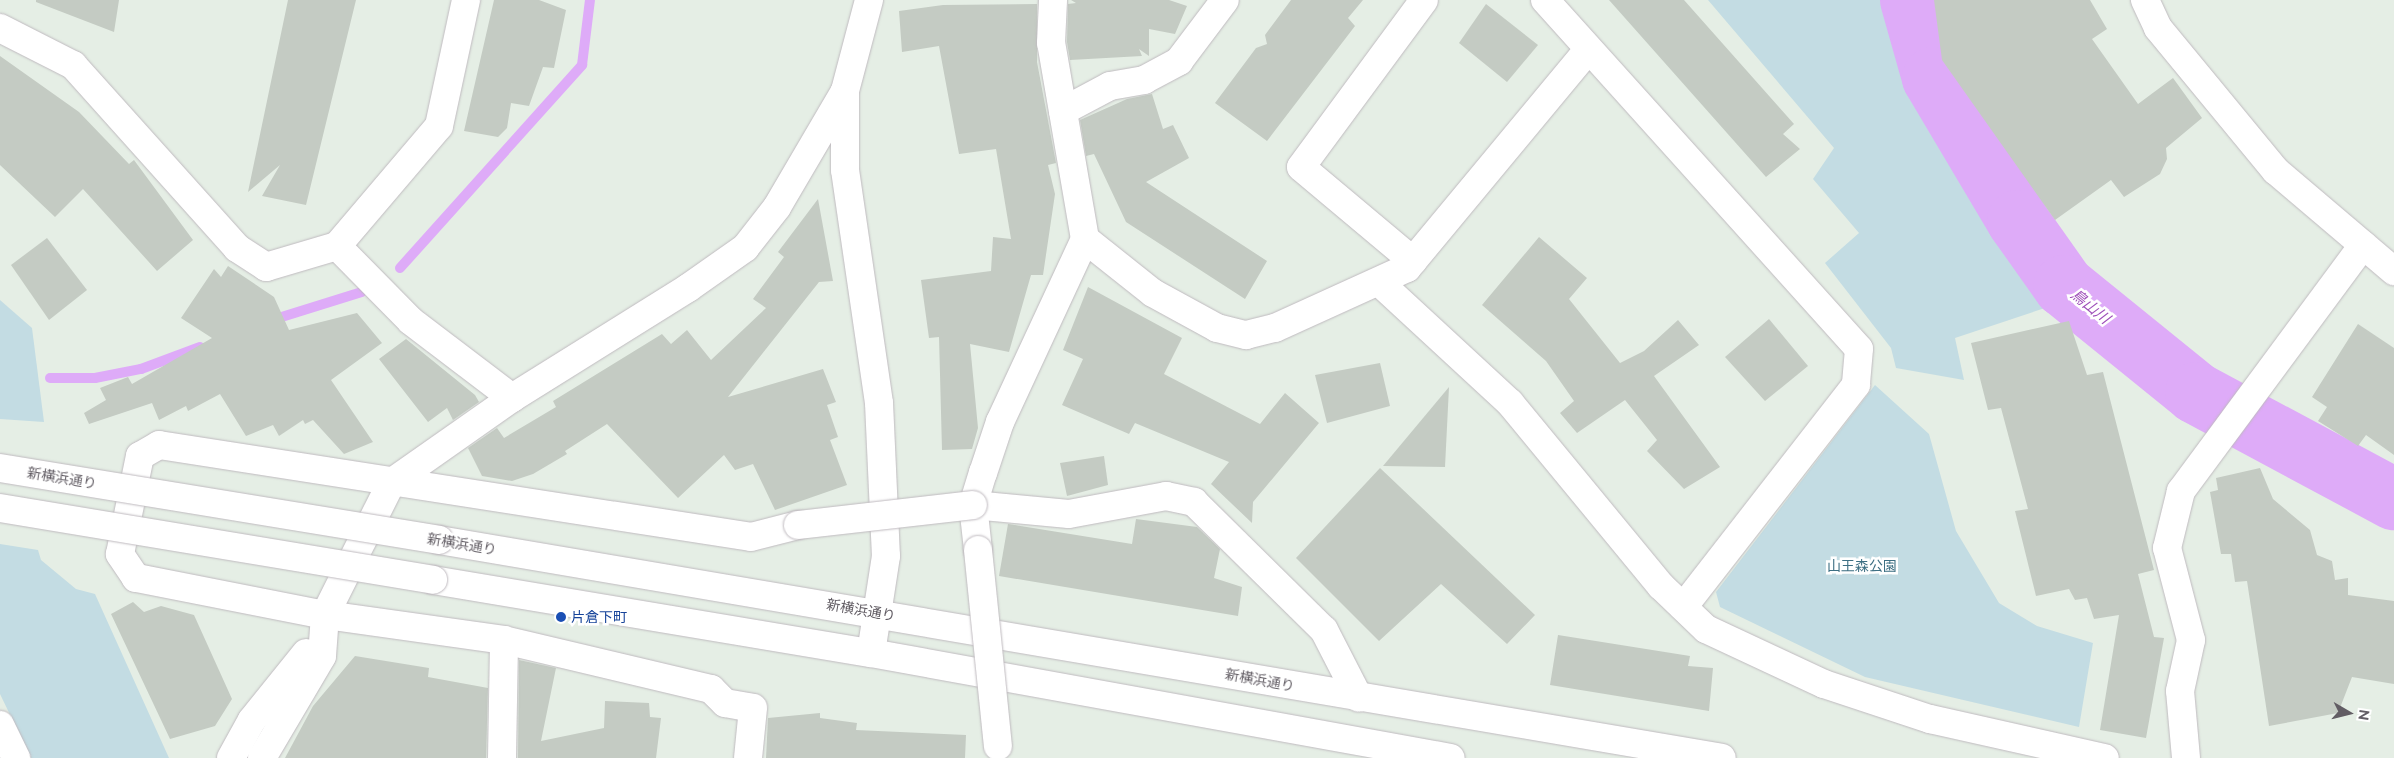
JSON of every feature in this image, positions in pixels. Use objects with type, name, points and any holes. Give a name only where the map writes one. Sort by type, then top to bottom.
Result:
[{"type":"street","points":[[0,28],[73,65],[237,248],[266,268],[336,246],[440,126],[466,0]]},
{"type":"street","points":[[869,0],[845,91],[845,170],[879,403],[886,556],[879,613],[871,653]]},
{"type":"street","points":[[1000,752],[973,505],[1000,422],[1085,239],[1051,43],[1053,0]]},
{"type":"street","points":[[1063,111],[1110,86],[1144,80],[1179,61],[1225,0]]},
{"type":"street","points":[[1413,261],[1301,167],[1424,0]]},
{"type":"street","points":[[1545,0],[1587,50],[1859,350],[1856,385],[1683,608]]},
{"type":"street","points":[[2145,0],[2158,28],[2276,171],[2394,271]]},
{"type":"street","points":[[1085,239],[1153,293],[1217,328],[1246,335],[1275,328],[1407,268],[1587,50]]},
{"type":"street","points":[[231,758],[252,720],[325,622],[390,483],[512,398],[688,288],[745,248],[777,206],[845,91]]},
{"type":"street","points":[[2186,758],[2180,691],[2191,640],[2167,548],[2181,491],[2363,245]]},
{"type":"street","points":[[336,246],[411,321],[512,398]]},
{"type":"street","points":[[1379,282],[1510,403],[1661,586],[1706,629],[1824,684],[1930,719],[2106,758]]},
{"type":"street","points":[[748,758],[753,708],[725,703],[711,689],[504,640],[325,622],[136,578],[120,554],[140,456],[159,445],[390,483],[751,537],[798,524],[973,505],[1069,514],[1166,496],[1194,502],[1324,630],[1359,698]]},
{"type":"street","name":"新横浜通り","points":[[0,468],[879,613],[1359,698],[1722,758]]},
{"type":"street","points":[[0,508],[871,653],[1451,758]]},
{"type":"street","points":[[262,758],[322,656],[325,622]]},
{"type":"street","points":[[502,758],[504,640]]},
{"type":"street","points":[[0,725],[16,758]]},
{"type":"green space","points":[[1708,0],[1901,0],[1920,90],[2057,304],[1955,338],[1964,380],[1896,368],[1891,348],[1825,263],[1859,233],[1813,179],[1834,148]]},
{"type":"green space","points":[[0,300],[32,328],[44,422],[0,419]]},
{"type":"green space","name":"山王森公園","points":[[1875,385],[1929,434],[1956,531],[1999,603],[2037,626],[2093,643],[2079,727],[1865,677],[1720,607],[1716,592]]},
{"type":"green space","points":[[0,544],[38,550],[41,560],[76,589],[95,594],[169,758],[31,758],[0,694]]},
{"type":"building","points":[[36,0],[119,0],[114,32],[36,2]]},
{"type":"building","points":[[288,0],[356,0],[306,205],[262,196],[280,165],[248,192]]},
{"type":"building","points":[[494,0],[539,0],[566,10],[554,68],[543,67],[529,106],[511,103],[507,128],[498,137],[464,131]]},
{"type":"building","points":[[1071,0],[1169,0],[1187,6],[1175,34],[1149,29],[1149,56],[1139,49],[1142,56],[1070,60],[1067,42],[1068,4],[1076,3]]},
{"type":"building","points":[[1291,0],[1363,0],[1348,18],[1355,26],[1267,141],[1215,103],[1256,48],[1267,44],[1265,35]]},
{"type":"building","points":[[1609,0],[1684,0],[1794,124],[1783,134],[1800,149],[1766,177]]},
{"type":"building","points":[[1934,0],[2090,0],[2107,29],[2092,39],[2138,104],[2173,78],[2202,118],[2166,148],[2167,159],[2160,174],[2124,197],[2111,180],[2055,220],[1942,60]]},
{"type":"building","points":[[1037,4],[1037,62],[1056,163],[1048,165],[1055,194],[1043,275],[1031,275],[1009,352],[970,344],[978,428],[972,449],[942,450],[939,337],[929,338],[921,280],[991,271],[993,237],[1011,239],[996,149],[959,154],[939,46],[902,52],[899,11],[943,5]]},
{"type":"building","points":[[1486,4],[1538,45],[1507,82],[1459,43]]},
{"type":"building","points":[[0,56],[79,112],[129,164],[134,160],[193,240],[157,271],[83,189],[55,217],[0,165]]},
{"type":"building","points":[[1152,94],[1163,129],[1173,125],[1189,158],[1146,182],[1267,261],[1245,299],[1126,222],[1094,154],[1086,156],[1080,120],[1127,99]]},
{"type":"building","points":[[818,199],[833,281],[819,282],[728,397],[823,369],[836,402],[827,405],[838,437],[830,440],[847,485],[775,510],[753,464],[735,470],[724,455],[678,498],[607,424],[565,451],[567,454],[533,474],[512,481],[482,476],[468,448],[497,428],[504,438],[556,407],[553,401],[662,334],[671,344],[687,330],[711,360],[766,308],[753,299],[784,257],[778,252]]},
{"type":"building","points":[[1539,237],[1587,278],[1569,299],[1620,363],[1644,351],[1678,320],[1699,345],[1654,376],[1720,467],[1684,489],[1647,451],[1657,440],[1625,400],[1577,433],[1560,413],[1574,401],[1546,361],[1482,305]]},
{"type":"building","points":[[47,238],[87,290],[49,320],[11,265]]},
{"type":"building","points":[[228,266],[274,297],[289,330],[357,313],[382,343],[331,380],[373,442],[344,454],[313,420],[305,424],[303,420],[279,436],[273,425],[246,436],[220,394],[188,411],[186,406],[159,420],[152,403],[89,424],[84,413],[106,400],[100,388],[128,377],[132,384],[212,338],[181,318],[214,269],[221,277]]},
{"type":"building","points":[[1088,287],[1182,338],[1164,374],[1260,424],[1285,393],[1319,423],[1253,502],[1252,523],[1211,484],[1229,462],[1135,423],[1129,434],[1062,405],[1083,359],[1063,350]]},
{"type":"building","points":[[1769,319],[1808,366],[1765,401],[1725,357]]},
{"type":"building","points":[[2069,321],[2087,375],[2103,372],[2154,570],[2138,574],[2154,637],[2164,638],[2146,738],[2100,730],[2119,615],[2094,619],[2087,598],[2075,600],[2069,589],[2036,596],[2015,511],[2028,509],[2001,408],[1988,410],[1971,343]]},
{"type":"building","points":[[2358,324],[2394,348],[2394,455],[2366,435],[2358,446],[2318,421],[2327,407],[2312,397]]},
{"type":"building","points":[[406,339],[475,395],[479,402],[453,420],[447,408],[428,422],[379,359]]},
{"type":"building","points":[[1380,363],[1390,406],[1327,423],[1315,375]]},
{"type":"building","points":[[1449,387],[1445,467],[1383,466]]},
{"type":"building","points":[[1104,456],[1108,485],[1067,496],[1060,463]]},
{"type":"building","points":[[1380,468],[1535,615],[1507,644],[1441,584],[1379,641],[1296,558]]},
{"type":"building","points":[[2260,468],[2273,499],[2310,530],[2317,555],[2332,561],[2335,580],[2348,578],[2348,595],[2394,601],[2394,684],[2352,677],[2338,713],[2269,726],[2247,581],[2235,582],[2231,554],[2221,554],[2210,492],[2218,490],[2216,478]]},
{"type":"building","points":[[1136,519],[1197,527],[1220,549],[1214,578],[1242,587],[1238,616],[999,576],[1008,524],[1132,544]]},
{"type":"building","points":[[133,602],[144,612],[161,606],[194,615],[232,699],[215,726],[170,739],[111,614]]},
{"type":"building","points":[[1558,635],[1690,656],[1688,666],[1713,668],[1709,711],[1550,685]]},
{"type":"building","points":[[355,656],[429,668],[428,677],[488,688],[486,758],[285,758],[313,706]]},
{"type":"building","points":[[519,660],[556,668],[541,741],[604,728],[605,701],[649,703],[650,717],[661,718],[656,758],[518,758]]},
{"type":"building","points":[[820,713],[820,718],[857,723],[856,730],[966,735],[965,758],[766,758],[768,718]]},
{"type":"waterway","points":[[400,268],[582,65],[590,0]]},
{"type":"waterway","name":"鳥山川","points":[[1911,0],[1933,78],[2018,221],[2064,286],[2196,393],[2394,499]]},
{"type":"waterway","points":[[272,320],[362,292]]},
{"type":"waterway","points":[[50,378],[95,378],[141,369],[200,347]]},
{"type":"place","name":"片倉下町","points":[[561,617]]}]
